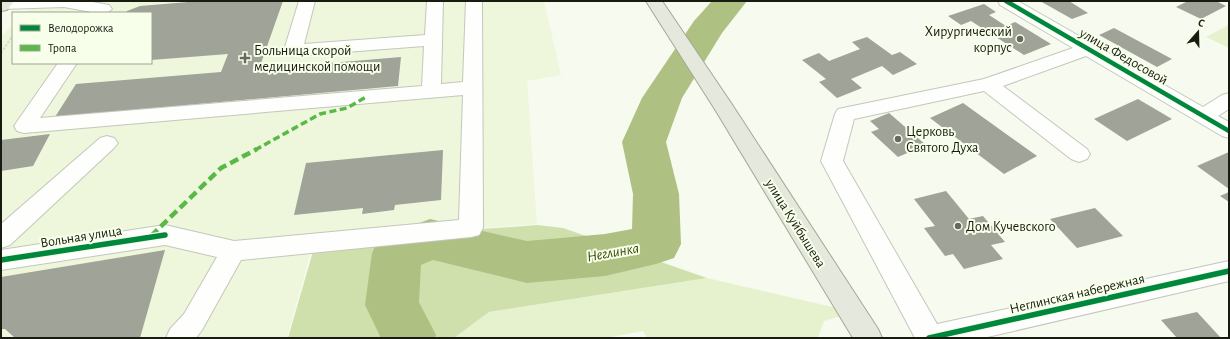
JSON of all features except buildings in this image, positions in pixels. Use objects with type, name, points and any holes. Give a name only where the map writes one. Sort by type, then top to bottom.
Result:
[{"type":"main road","name":"улица Куйбышева","points":[[654,1],[724,108],[868,338]]},
{"type":"street","points":[[307,1],[293,50],[433,40]]},
{"type":"street","points":[[431,92],[435,1]]},
{"type":"street","points":[[180,338],[193,322],[234,251],[471,228],[474,1]]},
{"type":"street","name":"улица Федосовой","points":[[1006,1],[1229,131]]},
{"type":"street","points":[[3,4],[64,2],[104,8]]},
{"type":"street","points":[[930,338],[832,161],[845,114],[988,84],[1088,49]]},
{"type":"street","points":[[67,64],[24,126],[472,88]]},
{"type":"street","points":[[988,84],[1079,154]]},
{"type":"street","points":[[1203,116],[1229,100]]},
{"type":"street","points":[[1,238],[107,143]]},
{"type":"street","name":"Вольная улица","points":[[1,260],[164,235],[234,251]]},
{"type":"street","name":"Неглинская набережная","points":[[930,338],[1229,271]]},
{"type":"path","points":[[1,53],[12,36]]},
{"type":"shaded area","points":[[37,1],[544,1],[561,75],[527,81],[537,224],[314,240],[287,338],[1,338],[1,36],[12,26],[12,64],[152,64],[152,12],[27,12]]},
{"type":"shaded area","points":[[1229,25],[1229,48],[1206,37]]},
{"type":"shaded area","points":[[707,278],[854,312],[824,321],[818,338],[647,338],[643,331],[606,338],[454,338],[489,312]]},
{"type":"green space","points":[[538,225],[563,228],[707,278],[489,312],[454,338],[288,338],[316,241]]},
{"type":"waterway","name":"Неглинка","points":[[407,338],[408,335],[392,305],[397,253],[430,239],[527,262],[605,255],[656,244],[656,194],[644,142],[662,98],[707,29],[730,1]]},
{"type":"marked path","points":[[151,236],[221,168],[320,114],[347,108],[366,97]]},
{"type":"cycle path","points":[[1006,1],[1229,131]]},
{"type":"cycle path","points":[[1,260],[165,235]]},
{"type":"cycle path","points":[[929,338],[1229,271]]},
{"type":"place","name":"Хирургический корпус","points":[[1020,39]]},
{"type":"place","name":"Больница скорой медицинской помощи","points":[[245,58]]},
{"type":"place","name":"Церковь Святого Духа","points":[[898,139]]},
{"type":"place","name":"Дом Кучевского","points":[[958,226]]}]
